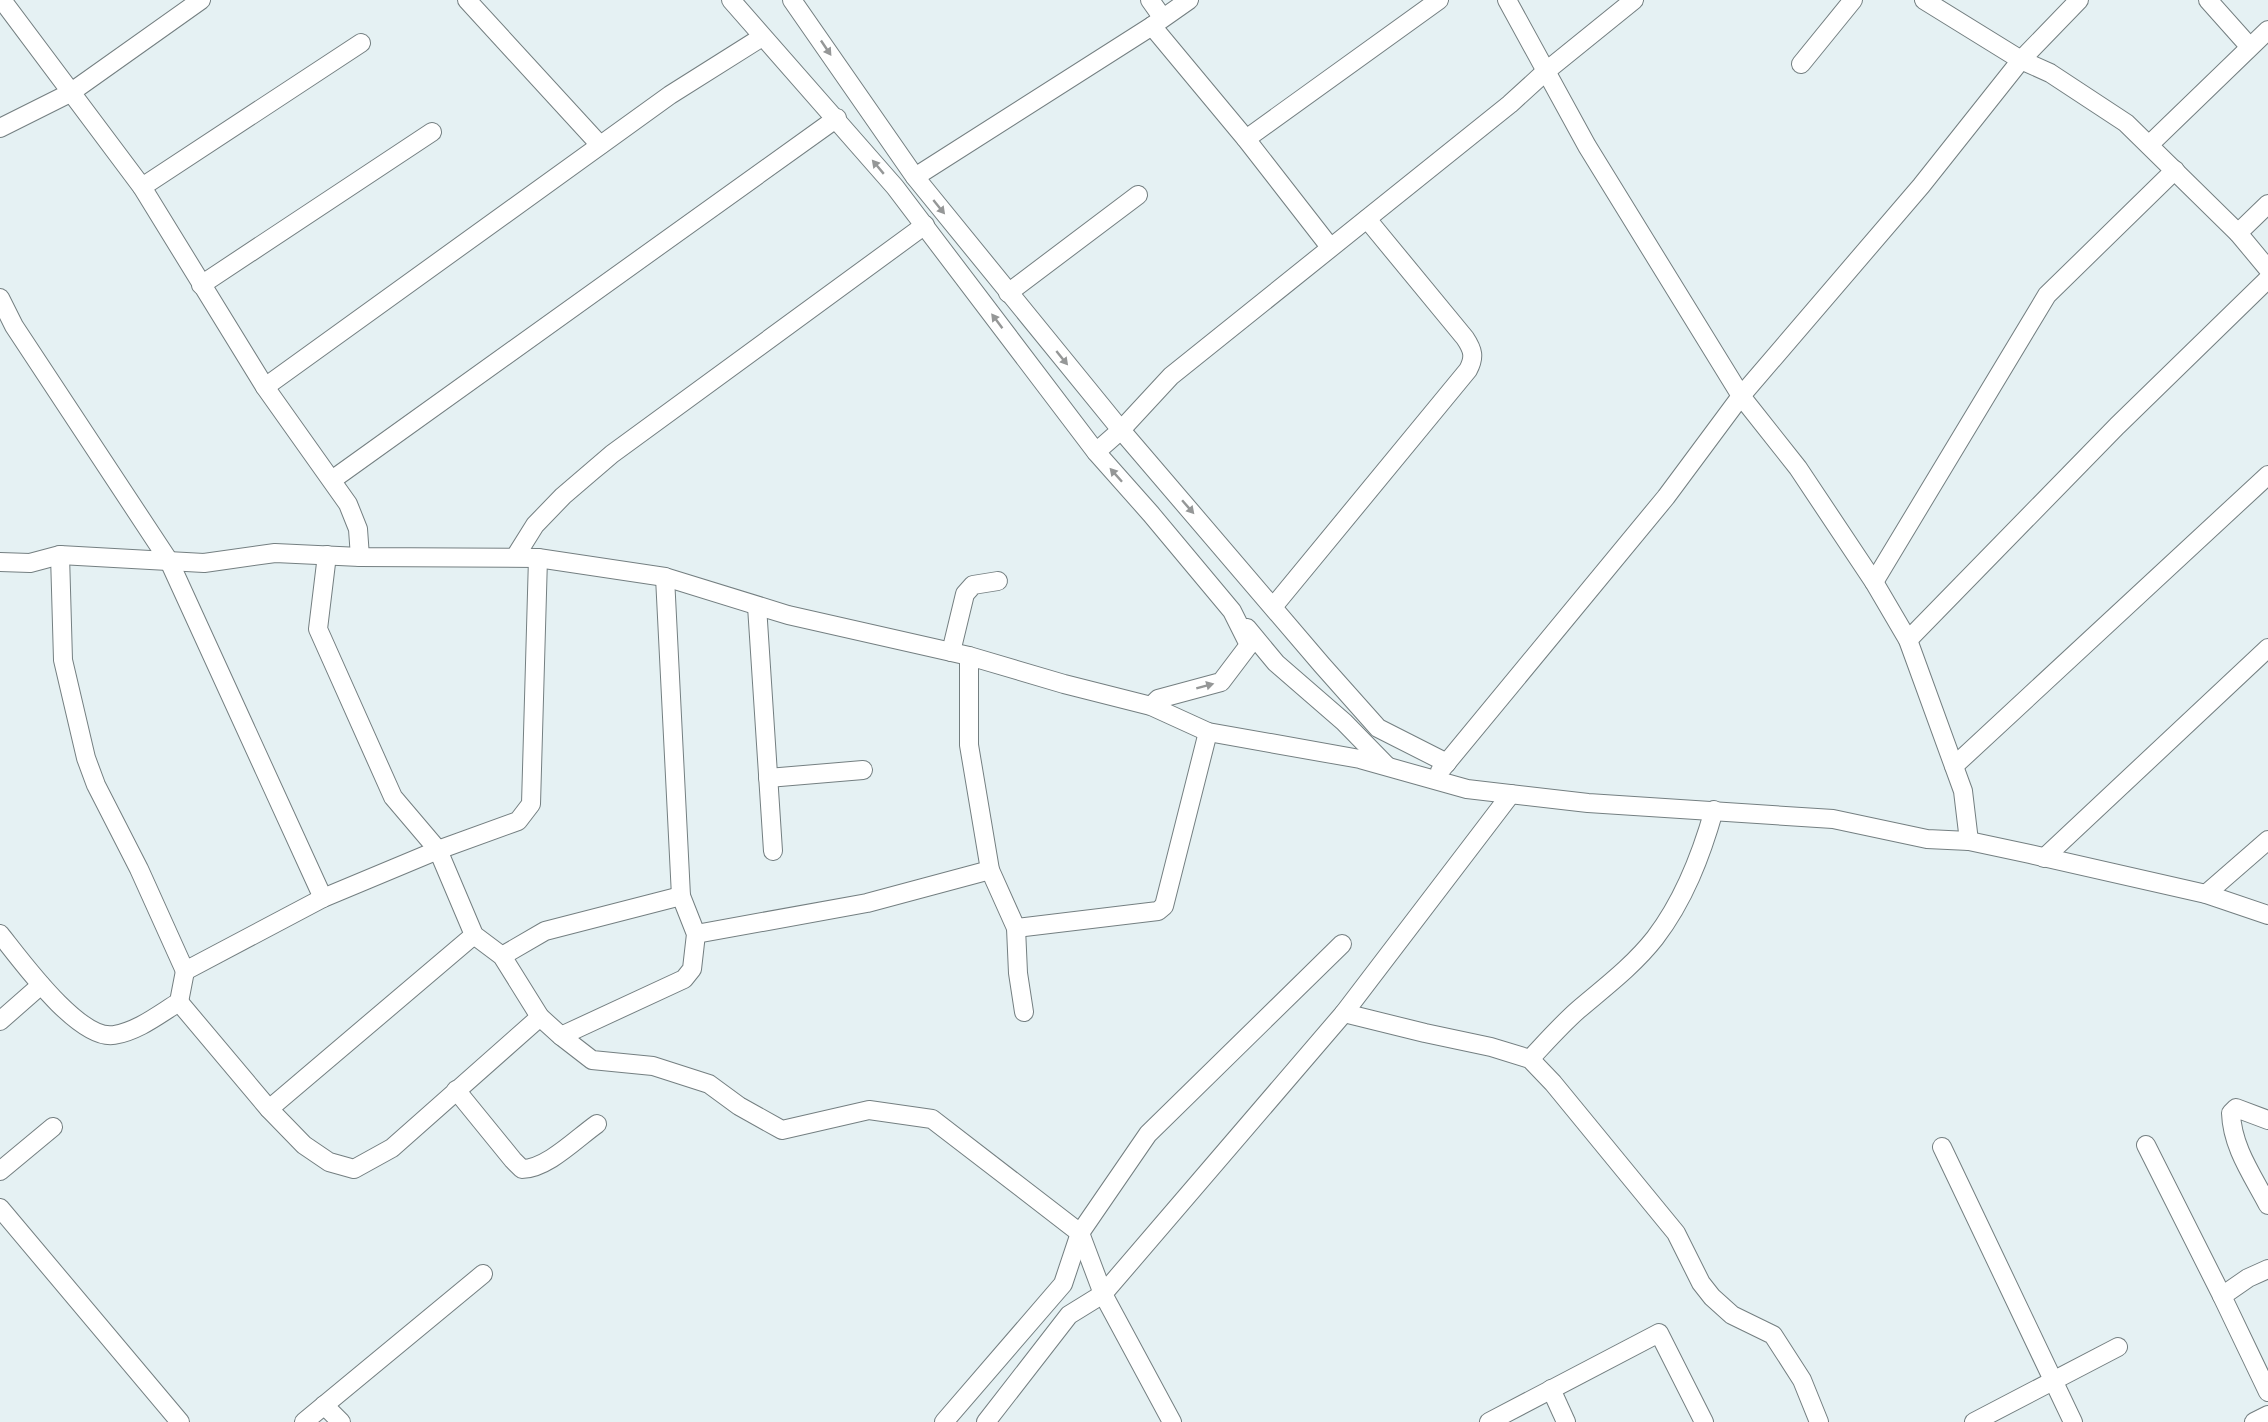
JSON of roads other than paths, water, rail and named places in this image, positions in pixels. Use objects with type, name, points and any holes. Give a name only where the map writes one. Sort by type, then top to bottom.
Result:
[{"type":"street","points":[[2,0],[142,188],[265,387],[348,504],[358,529],[360,557]]},
{"type":"street","points":[[0,128],[70,93],[201,0]]},
{"type":"street","points":[[467,0],[600,145]]},
{"type":"street","points":[[731,0],[837,118],[925,225],[1096,452],[1276,663],[1344,722],[1388,766]]},
{"type":"street","points":[[1150,0],[1157,22],[1330,247]]},
{"type":"street","points":[[915,177],[1189,0]]},
{"type":"street","points":[[1246,139],[1439,0]]},
{"type":"street","points":[[1507,0],[1587,146],[1741,396],[1798,468],[1874,582],[1908,640],[1963,792],[1969,841]]},
{"type":"street","points":[[1096,452],[1121,430],[1171,376],[1510,104],[1545,72],[1634,0]]},
{"type":"street","points":[[1801,64],[1853,0]]},
{"type":"street","points":[[1924,0],[2021,60],[2050,73],[2126,123],[2238,233],[2268,269]]},
{"type":"street","points":[[1434,780],[1666,497],[1741,396],[1921,186],[2021,60],[2079,0]]},
{"type":"street","points":[[2208,0],[2249,46]]},
{"type":"street","points":[[797,2],[915,177],[1121,430],[1273,608],[1378,728],[1447,763]]},
{"type":"street","points":[[2149,145],[2268,30]]},
{"type":"street","points":[[265,387],[670,95],[762,37]]},
{"type":"street","points":[[142,188],[362,43]]},
{"type":"street","points":[[332,480],[837,118]]},
{"type":"street","points":[[201,285],[432,132]]},
{"type":"street","points":[[1874,582],[2047,295],[2175,170]]},
{"type":"street","points":[[1008,292],[1138,195]]},
{"type":"street","points":[[2238,233],[2268,204]]},
{"type":"street","points":[[1273,608],[1468,370],[1473,359],[1472,349],[1465,338],[1367,219]]},
{"type":"street","points":[[515,557],[535,525],[563,496],[612,453],[925,225]]},
{"type":"street","points":[[1908,640],[2117,426],[2268,279]]},
{"type":"street","points":[[0,298],[14,326],[169,561],[323,898]]},
{"type":"street","points":[[1954,766],[2268,476]]},
{"type":"street","points":[[2,559],[30,563],[60,555],[204,563],[275,553],[360,557],[538,558],[665,578],[788,615],[969,656],[1064,684],[1151,706],[1208,732],[1360,759],[1467,789],[1588,803],[1833,819],[1927,838],[1969,841],[2206,894],[2268,915]]},
{"type":"street","points":[[0,934],[41,985],[78,1023],[111,1036],[139,1027],[179,1002],[185,971],[139,869],[96,785],[86,758],[63,660],[60,555]]},
{"type":"street","points":[[327,555],[318,629],[393,797],[438,850],[474,935],[502,956],[540,1017],[591,1060],[653,1066],[709,1084],[739,1106],[782,1130],[869,1110],[932,1119],[1080,1233],[1103,1294],[1172,1422]]},
{"type":"street","points":[[185,971],[323,898],[438,850],[518,821],[531,804],[538,558]]},
{"type":"street","points":[[561,1036],[684,979],[692,969],[696,933],[681,896],[665,578]]},
{"type":"street","points":[[951,652],[965,594],[972,585],[998,581]]},
{"type":"street","points":[[757,606],[773,851]]},
{"type":"street","points":[[1151,706],[1158,699],[1221,682],[1249,645],[1232,611]]},
{"type":"street","points":[[2044,858],[2268,648]]},
{"type":"street","points":[[969,656],[969,745],[990,870],[1016,928],[1018,973],[1024,1012]]},
{"type":"street","points":[[1016,928],[1158,911],[1164,906],[1208,732]]},
{"type":"street","points":[[768,778],[863,770]]},
{"type":"street","points":[[986,1422],[1069,1315],[1103,1294],[1344,1013],[1511,794]]},
{"type":"street","points":[[1530,1059],[1576,1012],[1627,969],[1655,938],[1686,889],[1698,862],[1714,810]]},
{"type":"street","points":[[2206,894],[2268,840]]},
{"type":"street","points":[[696,933],[867,903],[990,870]]},
{"type":"street","points":[[502,956],[545,930],[681,896]]},
{"type":"street","points":[[269,1109],[474,935]]},
{"type":"street","points":[[944,1422],[1063,1284],[1080,1233],[1148,1134],[1341,944]]},
{"type":"street","points":[[0,1022],[41,985]]},
{"type":"street","points":[[179,1002],[269,1109],[304,1145],[329,1162],[354,1169],[392,1148],[540,1017]]},
{"type":"street","points":[[1344,1013],[1425,1034],[1491,1047],[1530,1059],[1676,1233],[1701,1283],[1712,1297],[1732,1315],[1773,1335],[1802,1380],[1819,1422]]},
{"type":"street","points":[[456,1090],[522,1169],[532,1169],[546,1162],[597,1124]]},
{"type":"street","points":[[2268,1120],[2236,1108],[2231,1113],[2231,1123],[2239,1151],[2268,1205]]},
{"type":"street","points":[[0,1171],[53,1126]]},
{"type":"street","points":[[2146,1145],[2268,1392]]},
{"type":"street","points":[[1942,1147],[2073,1422]]},
{"type":"street","points":[[0,1208],[180,1422]]},
{"type":"street","points":[[2222,1296],[2248,1278],[2268,1269]]},
{"type":"street","points":[[304,1422],[483,1274]]},
{"type":"street","points":[[1489,1422],[1659,1333],[1704,1422]]},
{"type":"street","points":[[1974,1422],[2118,1347]]},
{"type":"street","points":[[1551,1389],[1566,1422]]},
{"type":"street","points":[[324,1405],[341,1422]]},
{"type":"street","points":[[2254,1422],[2268,1415]]}]
